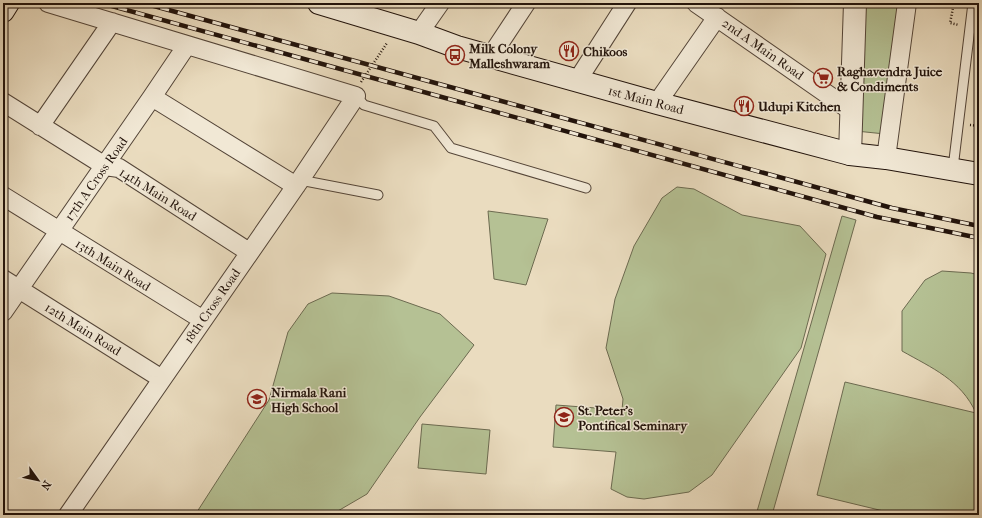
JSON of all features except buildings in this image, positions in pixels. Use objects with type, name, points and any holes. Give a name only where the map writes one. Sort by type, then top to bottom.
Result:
[{"type":"main road","points":[[3,10],[8,3]]},
{"type":"main road","name":"1st Main Road","points":[[319,3],[343,6],[457,47],[657,104],[850,154],[953,168],[979,174]]},
{"type":"main road","points":[[850,154],[851,5]]},
{"type":"street","points":[[48,3],[353,95]]},
{"type":"street","points":[[419,33],[440,3]]},
{"type":"street","points":[[491,56],[526,3]]},
{"type":"street","points":[[577,81],[627,3]]},
{"type":"street","name":"2nd A Main Road","points":[[696,3],[850,110]]},
{"type":"street","points":[[886,158],[907,3]]},
{"type":"street","points":[[657,104],[717,17]]},
{"type":"street","points":[[40,126],[112,22]]},
{"type":"street","name":"17th A Cross Road","points":[[3,312],[187,45]]},
{"type":"street","name":"18th Cross Road","points":[[74,513],[162,379],[298,183],[353,95]]},
{"type":"street","points":[[152,97],[298,183]]},
{"type":"street","name":"14th Main Road","points":[[3,102],[105,166],[119,168],[250,252]]},
{"type":"street","name":"13th Main Road","points":[[3,196],[203,320]]},
{"type":"street","name":"12th Main Road","points":[[3,279],[162,379]]},
{"type":"lane","points":[[953,168],[973,3]]},
{"type":"lane","points":[[353,95],[364,105],[434,126],[451,148],[586,188]]},
{"type":"lane","points":[[298,183],[378,195]]},
{"type":"path","points":[[954,3],[950,23],[970,27]]},
{"type":"path","points":[[353,95],[398,26]]},
{"type":"green space","points":[[858,3],[902,3],[885,134],[856,131]]},
{"type":"green space","points":[[677,187],[694,189],[742,215],[800,226],[826,254],[801,348],[712,475],[689,492],[644,499],[627,497],[611,489],[616,452],[553,447],[556,405],[622,410],[623,399],[606,348],[615,299],[634,246],[662,198]]},
{"type":"green space","points":[[488,211],[548,219],[526,285],[494,279]]},
{"type":"green space","points":[[842,216],[856,220],[772,515],[756,515]]},
{"type":"green space","points":[[942,271],[979,275],[979,515],[900,515],[817,495],[845,382],[976,413],[970,402],[954,383],[935,369],[902,351],[902,311],[925,280]]},
{"type":"green space","points":[[332,293],[389,296],[440,314],[474,345],[420,417],[367,494],[331,515],[195,515],[269,400],[288,332],[308,304]]},
{"type":"green space","points":[[422,424],[490,430],[486,474],[418,468]]},
{"type":"railway","points":[[101,3],[877,217],[979,238]]},
{"type":"railway","points":[[143,3],[892,208],[979,226]]},
{"type":"place","name":"Chikoos","points":[[569,51]]},
{"type":"place","name":"Milk Colony Malleshwaram","points":[[455,55]]},
{"type":"place","name":"Raghavendra Juice & Condiments","points":[[823,78]]},
{"type":"place","name":"Udupi Kitchen","points":[[744,106]]},
{"type":"place","name":"Nirmala Rani High School","points":[[257,399]]},
{"type":"place","name":"St. Peter's Pontifical Seminary","points":[[564,417]]}]
